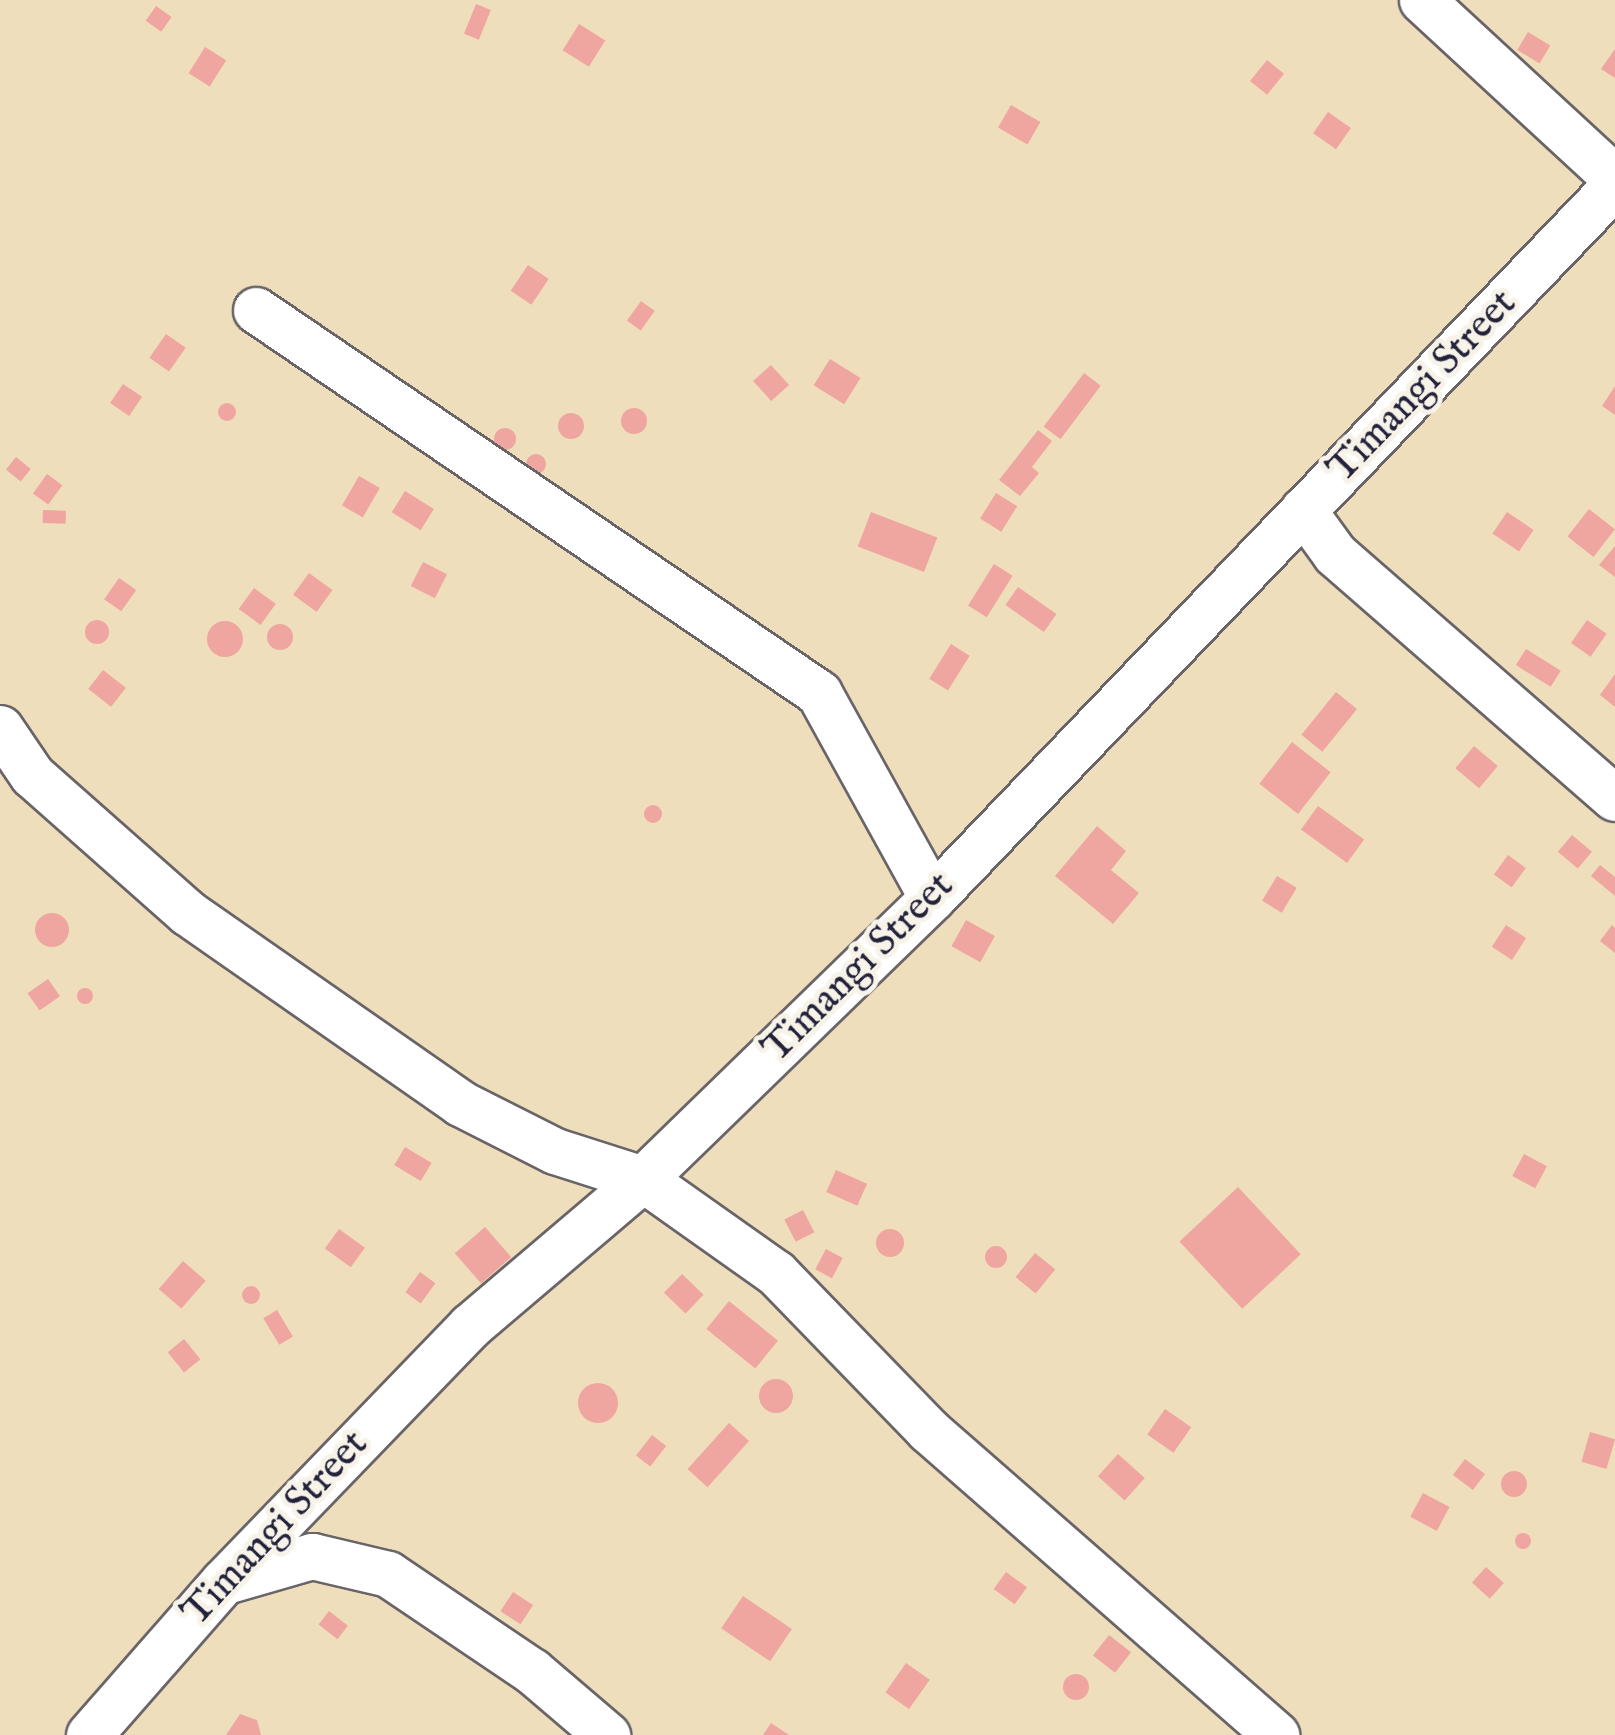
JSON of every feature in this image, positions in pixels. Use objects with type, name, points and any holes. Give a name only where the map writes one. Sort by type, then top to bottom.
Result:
[{"type":"street","points":[[1422,0],[1615,182]]},
{"type":"street","name":"Timangi Street","points":[[89,1735],[223,1582],[470,1326],[644,1179],[932,898],[1615,182]]},
{"type":"street","points":[[256,310],[819,694],[932,898]]},
{"type":"street","points":[[1303,510],[1334,554],[1615,798]]},
{"type":"street","points":[[0,728],[32,776],[204,924],[460,1103],[555,1151],[644,1179],[776,1272],[928,1430],[1277,1735]]},
{"type":"street","points":[[223,1582],[312,1556],[388,1574],[532,1671],[607,1735]]},
{"type":"building","points":[[476,4],[491,10],[479,40],[464,34]]},
{"type":"building","points":[[156,6],[172,17],[161,32],[146,21]]},
{"type":"building","points":[[579,24],[605,40],[589,67],[563,50]]},
{"type":"building","points":[[1528,32],[1550,45],[1539,63],[1517,50]]},
{"type":"building","points":[[205,47],[226,60],[210,87],[189,73]]},
{"type":"building","points":[[1615,49],[1615,78],[1601,69]]},
{"type":"building","points":[[1267,60],[1284,74],[1267,95],[1250,81]]},
{"type":"building","points":[[1011,105],[1040,122],[1027,145],[998,128]]},
{"type":"building","points":[[1328,112],[1351,128],[1336,149],[1313,133]]},
{"type":"building","points":[[528,265],[549,279],[531,305],[511,291]]},
{"type":"building","points":[[641,301],[655,311],[641,330],[627,320]]},
{"type":"building","points":[[166,334],[186,348],[169,372],[149,358]]},
{"type":"building","points":[[830,359],[861,378],[844,404],[814,385]]},
{"type":"building","points":[[771,365],[789,385],[771,401],[753,381]]},
{"type":"building","points":[[1084,373],[1101,386],[1060,439],[1044,427]]},
{"type":"building","points":[[123,384],[142,397],[129,416],[110,403]]},
{"type":"building","points":[[1615,386],[1615,415],[1602,406]]},
{"type":"building","points":[[227,403],[236,412],[227,421],[218,412]]},
{"type":"building","points":[[634,408],[643,412],[647,421],[643,430],[634,434],[625,430],[621,421],[625,412]]},
{"type":"building","points":[[571,413],[580,417],[584,426],[580,435],[571,439],[562,435],[558,426],[562,417]]},
{"type":"building","points":[[505,428],[513,431],[513,447],[505,450],[497,447],[494,439],[497,431]]},
{"type":"building","points":[[1038,430],[1052,441],[1032,467],[1039,473],[1020,496],[999,480]]},
{"type":"building","points":[[536,454],[546,464],[536,474],[526,464]]},
{"type":"building","points":[[16,457],[31,469],[21,481],[6,469]]},
{"type":"building","points":[[47,474],[62,485],[48,505],[33,493]]},
{"type":"building","points":[[359,476],[380,488],[363,517],[342,505]]},
{"type":"building","points":[[405,491],[434,509],[421,530],[392,512]]},
{"type":"building","points":[[996,493],[1017,506],[1001,532],[980,518]]},
{"type":"building","points":[[1589,509],[1615,529],[1593,557],[1567,537]]},
{"type":"building","points":[[43,510],[66,511],[66,524],[43,523]]},
{"type":"building","points":[[871,512],[937,537],[924,572],[858,547]]},
{"type":"building","points":[[1507,512],[1534,530],[1519,551],[1492,534]]},
{"type":"building","points":[[1615,546],[1615,577],[1599,565]]},
{"type":"building","points":[[423,562],[447,574],[435,598],[411,586]]},
{"type":"building","points":[[994,564],[1013,576],[987,617],[968,606]]},
{"type":"building","points":[[309,573],[332,590],[317,612],[293,595]]},
{"type":"building","points":[[119,578],[136,590],[121,611],[104,599]]},
{"type":"building","points":[[1018,587],[1057,614],[1044,632],[1005,605]]},
{"type":"building","points":[[254,588],[276,604],[261,625],[239,609]]},
{"type":"building","points":[[97,620],[106,623],[106,641],[97,644],[88,641],[85,632],[88,623]]},
{"type":"building","points":[[1587,620],[1607,634],[1591,657],[1571,643]]},
{"type":"building","points":[[225,621],[238,626],[243,639],[238,652],[225,657],[212,652],[207,639],[212,626]]},
{"type":"building","points":[[280,624],[289,628],[293,637],[289,646],[280,650],[271,646],[267,637],[271,628]]},
{"type":"building","points":[[951,644],[970,656],[948,690],[929,679]]},
{"type":"building","points":[[1526,649],[1561,671],[1551,687],[1516,665]]},
{"type":"building","points":[[103,670],[126,688],[111,707],[88,689]]},
{"type":"building","points":[[1615,674],[1615,707],[1600,695]]},
{"type":"building","points":[[1336,692],[1357,709],[1322,752],[1301,735]]},
{"type":"building","points":[[1292,742],[1331,772],[1298,814],[1259,784]]},
{"type":"building","points":[[1474,746],[1498,766],[1479,788],[1455,768]]},
{"type":"building","points":[[653,805],[660,807],[660,821],[653,823],[646,821],[644,814],[646,807]]},
{"type":"building","points":[[1318,806],[1364,840],[1347,863],[1301,829]]},
{"type":"building","points":[[1097,826],[1126,851],[1111,870],[1139,893],[1113,924],[1055,876]]},
{"type":"building","points":[[1572,835],[1592,852],[1578,869],[1558,852]]},
{"type":"building","points":[[1508,855],[1526,868],[1512,887],[1494,874]]},
{"type":"building","points":[[1600,865],[1615,877],[1615,896],[1591,876]]},
{"type":"building","points":[[1277,876],[1297,888],[1282,913],[1262,901]]},
{"type":"building","points":[[52,913],[64,918],[69,930],[64,942],[52,947],[40,942],[35,930],[40,918]]},
{"type":"building","points":[[966,920],[995,936],[980,962],[951,946]]},
{"type":"building","points":[[1506,925],[1526,938],[1512,960],[1492,947]]},
{"type":"building","points":[[1612,925],[1615,928],[1615,953],[1600,941]]},
{"type":"building","points":[[48,979],[60,996],[40,1011],[28,993]]},
{"type":"building","points":[[85,988],[93,996],[85,1004],[77,996]]},
{"type":"building","points":[[405,1147],[432,1163],[421,1181],[394,1165]]},
{"type":"building","points":[[1524,1154],[1547,1166],[1535,1188],[1512,1176]]},
{"type":"building","points":[[836,1170],[867,1184],[857,1206],[826,1192]]},
{"type":"building","points":[[1238,1187],[1301,1254],[1242,1309],[1179,1242]]},
{"type":"building","points":[[803,1210],[814,1232],[796,1242],[784,1220]]},
{"type":"building","points":[[485,1227],[511,1257],[481,1283],[455,1253]]},
{"type":"building","points":[[339,1229],[365,1248],[351,1267],[325,1248]]},
{"type":"building","points":[[890,1229],[900,1233],[904,1243],[900,1253],[890,1257],[880,1253],[876,1243],[880,1233]]},
{"type":"building","points":[[996,1246],[1004,1249],[1004,1265],[996,1268],[988,1265],[985,1257],[988,1249]]},
{"type":"building","points":[[826,1249],[843,1258],[832,1278],[815,1269]]},
{"type":"building","points":[[1035,1253],[1055,1269],[1036,1293],[1015,1277]]},
{"type":"building","points":[[183,1261],[206,1281],[181,1309],[159,1289]]},
{"type":"building","points":[[420,1272],[435,1283],[421,1303],[405,1292]]},
{"type":"building","points":[[682,1274],[704,1295],[686,1314],[664,1293]]},
{"type":"building","points":[[251,1286],[258,1288],[258,1302],[251,1304],[244,1302],[242,1295],[244,1288]]},
{"type":"building","points":[[729,1301],[778,1341],[755,1369],[706,1329]]},
{"type":"building","points":[[277,1310],[293,1337],[279,1345],[263,1318]]},
{"type":"building","points":[[184,1339],[200,1359],[184,1372],[168,1352]]},
{"type":"building","points":[[776,1379],[788,1384],[793,1396],[788,1408],[776,1413],[764,1408],[759,1396],[764,1384]]},
{"type":"building","points":[[598,1383],[612,1389],[618,1403],[612,1417],[598,1423],[584,1417],[578,1403],[584,1389]]},
{"type":"building","points":[[1165,1409],[1191,1427],[1173,1453],[1147,1434]]},
{"type":"building","points":[[729,1423],[749,1441],[708,1487],[688,1469]]},
{"type":"building","points":[[1590,1432],[1615,1439],[1606,1469],[1581,1462]]},
{"type":"building","points":[[652,1435],[666,1446],[650,1467],[636,1455]]},
{"type":"building","points":[[1118,1454],[1145,1478],[1125,1500],[1098,1476]]},
{"type":"building","points":[[1465,1459],[1485,1474],[1473,1490],[1453,1475]]},
{"type":"building","points":[[1514,1471],[1523,1475],[1527,1484],[1523,1493],[1514,1497],[1505,1493],[1501,1484],[1505,1475]]},
{"type":"building","points":[[1423,1493],[1449,1507],[1437,1531],[1410,1517]]},
{"type":"building","points":[[1523,1533],[1531,1541],[1523,1549],[1515,1541]]},
{"type":"building","points":[[1486,1567],[1504,1583],[1490,1599],[1472,1583]]},
{"type":"building","points":[[1006,1572],[1027,1587],[1015,1604],[994,1589]]},
{"type":"building","points":[[513,1592],[533,1605],[521,1624],[500,1611]]},
{"type":"building","points":[[743,1596],[792,1629],[770,1661],[721,1628]]},
{"type":"building","points":[[329,1611],[348,1626],[337,1639],[319,1624]]},
{"type":"building","points":[[1109,1635],[1131,1652],[1115,1673],[1093,1655]]},
{"type":"building","points":[[906,1663],[930,1680],[909,1709],[885,1692]]},
{"type":"building","points":[[1076,1674],[1085,1678],[1089,1687],[1085,1696],[1076,1700],[1067,1696],[1063,1687],[1067,1678]]},
{"type":"building","points":[[240,1714],[257,1720],[261,1735],[226,1735]]},
{"type":"building","points":[[771,1723],[789,1735],[763,1735]]}]
